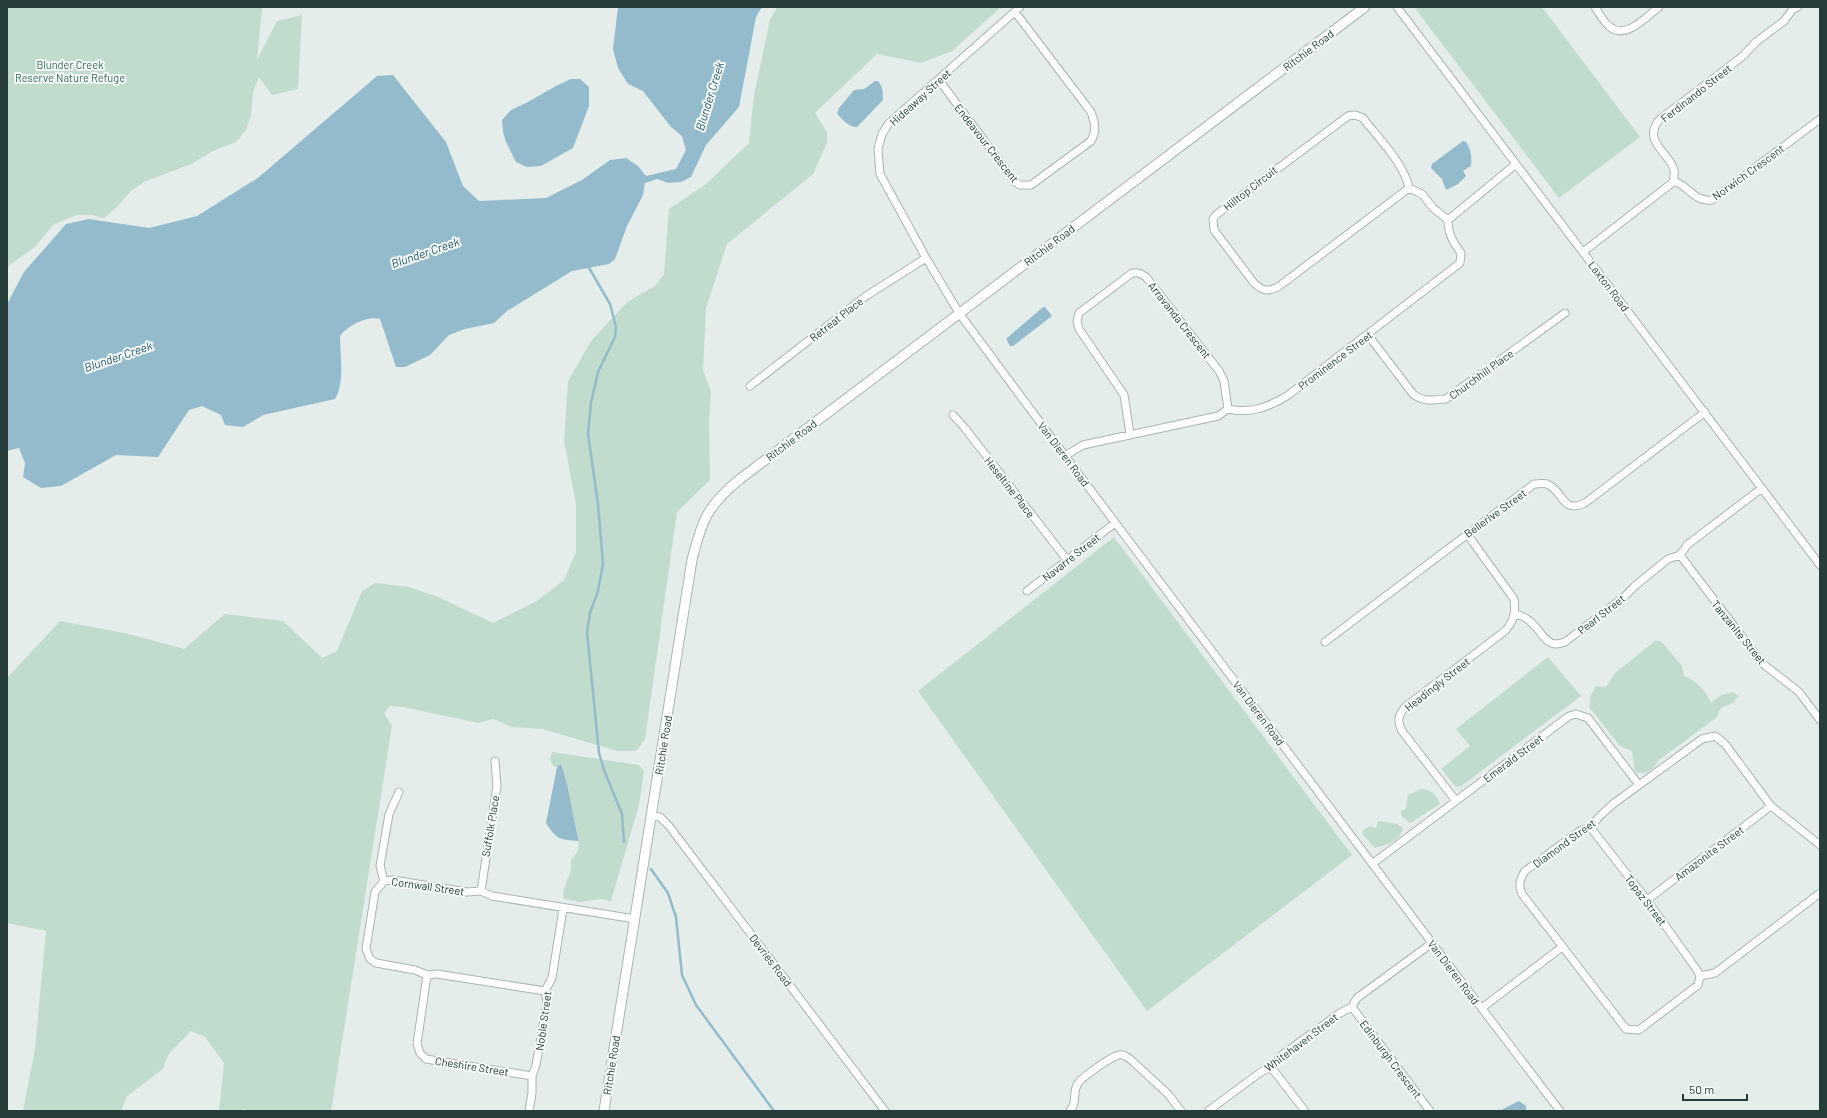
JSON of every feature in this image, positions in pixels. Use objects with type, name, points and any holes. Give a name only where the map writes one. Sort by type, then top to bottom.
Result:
[{"type":"street","name":"Ritchie Road","points":[[604,1111],[692,560],[706,514],[721,494],[740,479],[1365,7]]},
{"type":"street","name":"Laxton Road","points":[[1397,7],[1820,565]]},
{"type":"street","points":[[1594,7],[1610,28],[1620,32],[1629,30],[1659,7]]},
{"type":"street","name":"Ferdinando Street","points":[[1674,181],[1675,169],[1654,141],[1654,126],[1659,120],[1744,56],[1756,42],[1784,21],[1794,8]]},
{"type":"street","name":"Hideaway Street","points":[[960,313],[926,258],[880,174],[878,149],[882,134],[889,124],[1018,10]]},
{"type":"street","name":"Endeavour Crescent","points":[[939,80],[1015,182],[1020,185],[1031,184],[1091,140],[1096,133],[1096,124],[1091,112],[1018,10]]},
{"type":"street","name":"Hilltop Circuit","points":[[1355,115],[1363,118],[1402,169],[1407,179],[1409,188],[1278,287],[1269,291],[1261,290],[1254,283],[1214,230],[1213,219],[1217,214],[1348,116],[1355,115]]},
{"type":"street","name":"Norwich Crescent","points":[[1674,181],[1683,184],[1697,197],[1704,201],[1712,200],[1820,119]]},
{"type":"street","points":[[1409,188],[1422,194],[1433,208],[1448,220],[1516,164]]},
{"type":"street","points":[[1583,252],[1674,181]]},
{"type":"street","name":"Prominence Street","points":[[1228,409],[1241,412],[1270,406],[1287,396],[1368,336],[1460,263],[1461,253],[1450,237],[1448,231],[1448,220]]},
{"type":"street","name":"Retreat Place","points":[[750,386],[866,296],[926,258]]},
{"type":"street","name":"Arravanda Crescent","points":[[1130,434],[1124,395],[1079,329],[1077,321],[1079,313],[1132,274],[1139,273],[1146,277],[1219,371],[1224,381],[1228,409]]},
{"type":"street","name":"Van Dieren Road","points":[[960,313],[1115,523],[1560,1111]]},
{"type":"street","name":"Churchhill Place","points":[[1368,336],[1413,394],[1420,399],[1425,400],[1446,400],[1565,313]]},
{"type":"street","points":[[1065,456],[1083,445],[1218,416],[1228,409]]},
{"type":"street","name":"Bellerive Street","points":[[1326,642],[1534,484],[1545,483],[1552,487],[1565,503],[1571,506],[1585,503],[1705,412]]},
{"type":"street","name":"Heseltine Place","points":[[953,415],[964,427],[1067,560]]},
{"type":"street","name":"Pearl Street","points":[[1514,614],[1521,615],[1530,620],[1549,642],[1555,644],[1565,642],[1625,596],[1668,559],[1680,555],[1687,545],[1762,488]]},
{"type":"street","name":"Navarre Street","points":[[1027,591],[1115,523]]},
{"type":"street","points":[[1467,534],[1514,599],[1514,614]]},
{"type":"street","name":"Tanzanite Street","points":[[1680,555],[1762,663],[1799,692],[1820,720]]},
{"type":"street","name":"Headingly Street","points":[[1456,801],[1402,732],[1398,724],[1399,715],[1405,707],[1505,631],[1512,623],[1514,614]]},
{"type":"street","name":"Emerald Street","points":[[1372,864],[1569,716],[1576,714],[1588,718],[1639,786]]},
{"type":"street","name":"Diamond Street","points":[[1700,976],[1698,985],[1639,1030],[1626,1029],[1522,894],[1519,886],[1521,877],[1525,871],[1578,832],[1590,827],[1600,816],[1702,739],[1715,736],[1725,744],[1771,806],[1820,845]]},
{"type":"street","name":"Suffolk Place","points":[[481,892],[496,786],[494,761]]},
{"type":"street","points":[[384,881],[380,866],[389,814],[399,792]]},
{"type":"street","name":"Amazonite Street","points":[[1646,900],[1771,806]]},
{"type":"street","name":"Devries Road","points":[[651,816],[660,817],[669,826],[885,1111]]},
{"type":"street","name":"Topaz Street","points":[[1590,827],[1646,900],[1700,976]]},
{"type":"street","name":"Cornwall Street","points":[[545,991],[437,974],[427,975],[415,970],[376,963],[370,959],[366,949],[375,892],[384,881],[393,880],[467,892],[481,892],[492,896],[635,919]]},
{"type":"street","points":[[1700,976],[1715,973],[1820,893]]},
{"type":"street","name":"Noble Street","points":[[529,1111],[532,1093],[532,1076],[536,1065],[547,1003],[545,991],[552,978],[563,908]]},
{"type":"street","name":"Whitehaven Street","points":[[1208,1111],[1261,1072],[1271,1067],[1282,1055],[1340,1013],[1352,1007],[1357,998],[1432,943]]},
{"type":"street","points":[[1482,1008],[1562,947]]},
{"type":"street","name":"Cheshire Street","points":[[427,975],[417,1044],[420,1053],[426,1059],[532,1076]]},
{"type":"street","name":"Edinburgh Crescent","points":[[1352,1007],[1430,1111]]},
{"type":"street","points":[[1070,1111],[1076,1100],[1075,1090],[1077,1083],[1112,1058],[1119,1055],[1125,1056],[1168,1094],[1181,1111]]},
{"type":"street","points":[[1271,1067],[1304,1111]]},
{"type":"green space","name":"Blunder Creek Reserve Nature Refuge","points":[[7,7],[262,7],[257,60],[277,21],[302,15],[298,89],[272,95],[259,77],[253,93],[251,115],[246,130],[236,142],[213,151],[191,164],[144,182],[131,191],[116,208],[104,218],[91,215],[77,215],[54,224],[35,247],[7,267]]},
{"type":"green space","points":[[777,7],[1001,7],[952,51],[921,63],[877,54],[815,113],[827,132],[827,143],[813,174],[727,244],[706,308],[703,370],[711,392],[709,420],[710,480],[677,512],[645,739],[636,751],[617,751],[543,729],[512,727],[493,719],[478,723],[403,707],[390,706],[384,713],[392,726],[331,1111],[245,1111],[245,1109],[241,1111],[219,1111],[224,1063],[205,1037],[191,1031],[168,1055],[163,1069],[127,1096],[121,1111],[23,1111],[35,1049],[46,931],[7,923],[7,678],[60,621],[129,634],[184,649],[225,614],[283,621],[322,658],[337,651],[362,591],[375,583],[409,587],[438,597],[493,623],[537,601],[564,580],[576,552],[576,504],[564,441],[568,381],[591,341],[627,302],[655,286],[664,274],[669,209],[706,184],[749,143],[754,95],[770,20]]},
{"type":"green space","points":[[1414,7],[1542,7],[1640,137],[1559,198]]},
{"type":"green space","points":[[1114,537],[1352,855],[1147,1011],[918,691]]},
{"type":"green space","points":[[1655,641],[1661,641],[1682,666],[1684,676],[1700,687],[1711,703],[1721,695],[1733,692],[1738,696],[1733,703],[1721,708],[1716,718],[1659,760],[1652,769],[1639,773],[1635,772],[1632,751],[1620,746],[1589,707],[1591,695],[1596,686],[1606,687],[1615,673]]},
{"type":"green space","points":[[1548,657],[1581,696],[1460,787],[1455,786],[1441,769],[1470,746],[1456,729]]},
{"type":"green space","points":[[552,752],[639,765],[644,771],[639,805],[611,901],[600,899],[580,902],[564,899],[564,888],[571,870],[571,860],[578,851],[579,841],[561,764],[557,767],[553,766],[550,759]]},
{"type":"green space","points":[[1421,789],[1428,790],[1433,793],[1440,804],[1410,823],[1402,817],[1401,812],[1406,808],[1408,795]]},
{"type":"green space","points":[[1378,821],[1397,824],[1403,828],[1399,836],[1392,842],[1375,848],[1362,833],[1370,826],[1376,828]]},
{"type":"water","name":"Blunder Creek","points":[[618,7],[762,7],[756,17],[739,107],[706,145],[691,177],[681,182],[668,183],[657,179],[645,183],[643,195],[627,226],[615,259],[609,264],[572,271],[507,311],[494,323],[465,329],[449,335],[430,355],[405,367],[396,367],[380,319],[375,318],[358,322],[343,332],[340,336],[341,377],[335,399],[263,415],[243,427],[225,425],[221,415],[202,406],[189,410],[158,457],[116,455],[61,486],[41,488],[23,477],[25,463],[19,448],[7,451],[7,304],[24,272],[66,224],[89,219],[149,228],[197,216],[259,177],[377,76],[393,75],[446,142],[463,186],[479,201],[546,198],[582,180],[610,160],[626,158],[638,166],[646,176],[676,169],[686,150],[682,136],[671,127],[643,91],[628,84],[618,68],[613,49]]},
{"type":"water","points":[[571,79],[580,79],[589,87],[589,106],[573,148],[541,166],[527,167],[516,162],[506,142],[502,120],[511,110]]},
{"type":"water","points":[[875,81],[878,81],[881,85],[883,100],[857,127],[848,124],[837,113],[839,108],[854,90],[864,89]]},
{"type":"water","points":[[1463,141],[1466,142],[1470,150],[1471,166],[1463,171],[1466,176],[1458,184],[1446,190],[1442,179],[1431,168],[1432,164]]},
{"type":"water","points":[[1043,307],[1045,307],[1052,316],[1013,346],[1010,346],[1007,338]]},
{"type":"water","points":[[561,764],[567,783],[579,841],[559,838],[546,823],[557,767]]},
{"type":"water","points":[[1519,1101],[1526,1106],[1526,1111],[1499,1111]]},
{"type":"waterway","points":[[588,266],[610,304],[616,327],[615,337],[598,372],[591,403],[588,434],[598,504],[603,564],[598,591],[590,613],[587,632],[599,753],[604,770],[622,814],[624,842]]},
{"type":"waterway","points":[[651,869],[668,893],[676,917],[682,975],[696,1005],[774,1111]]}]
